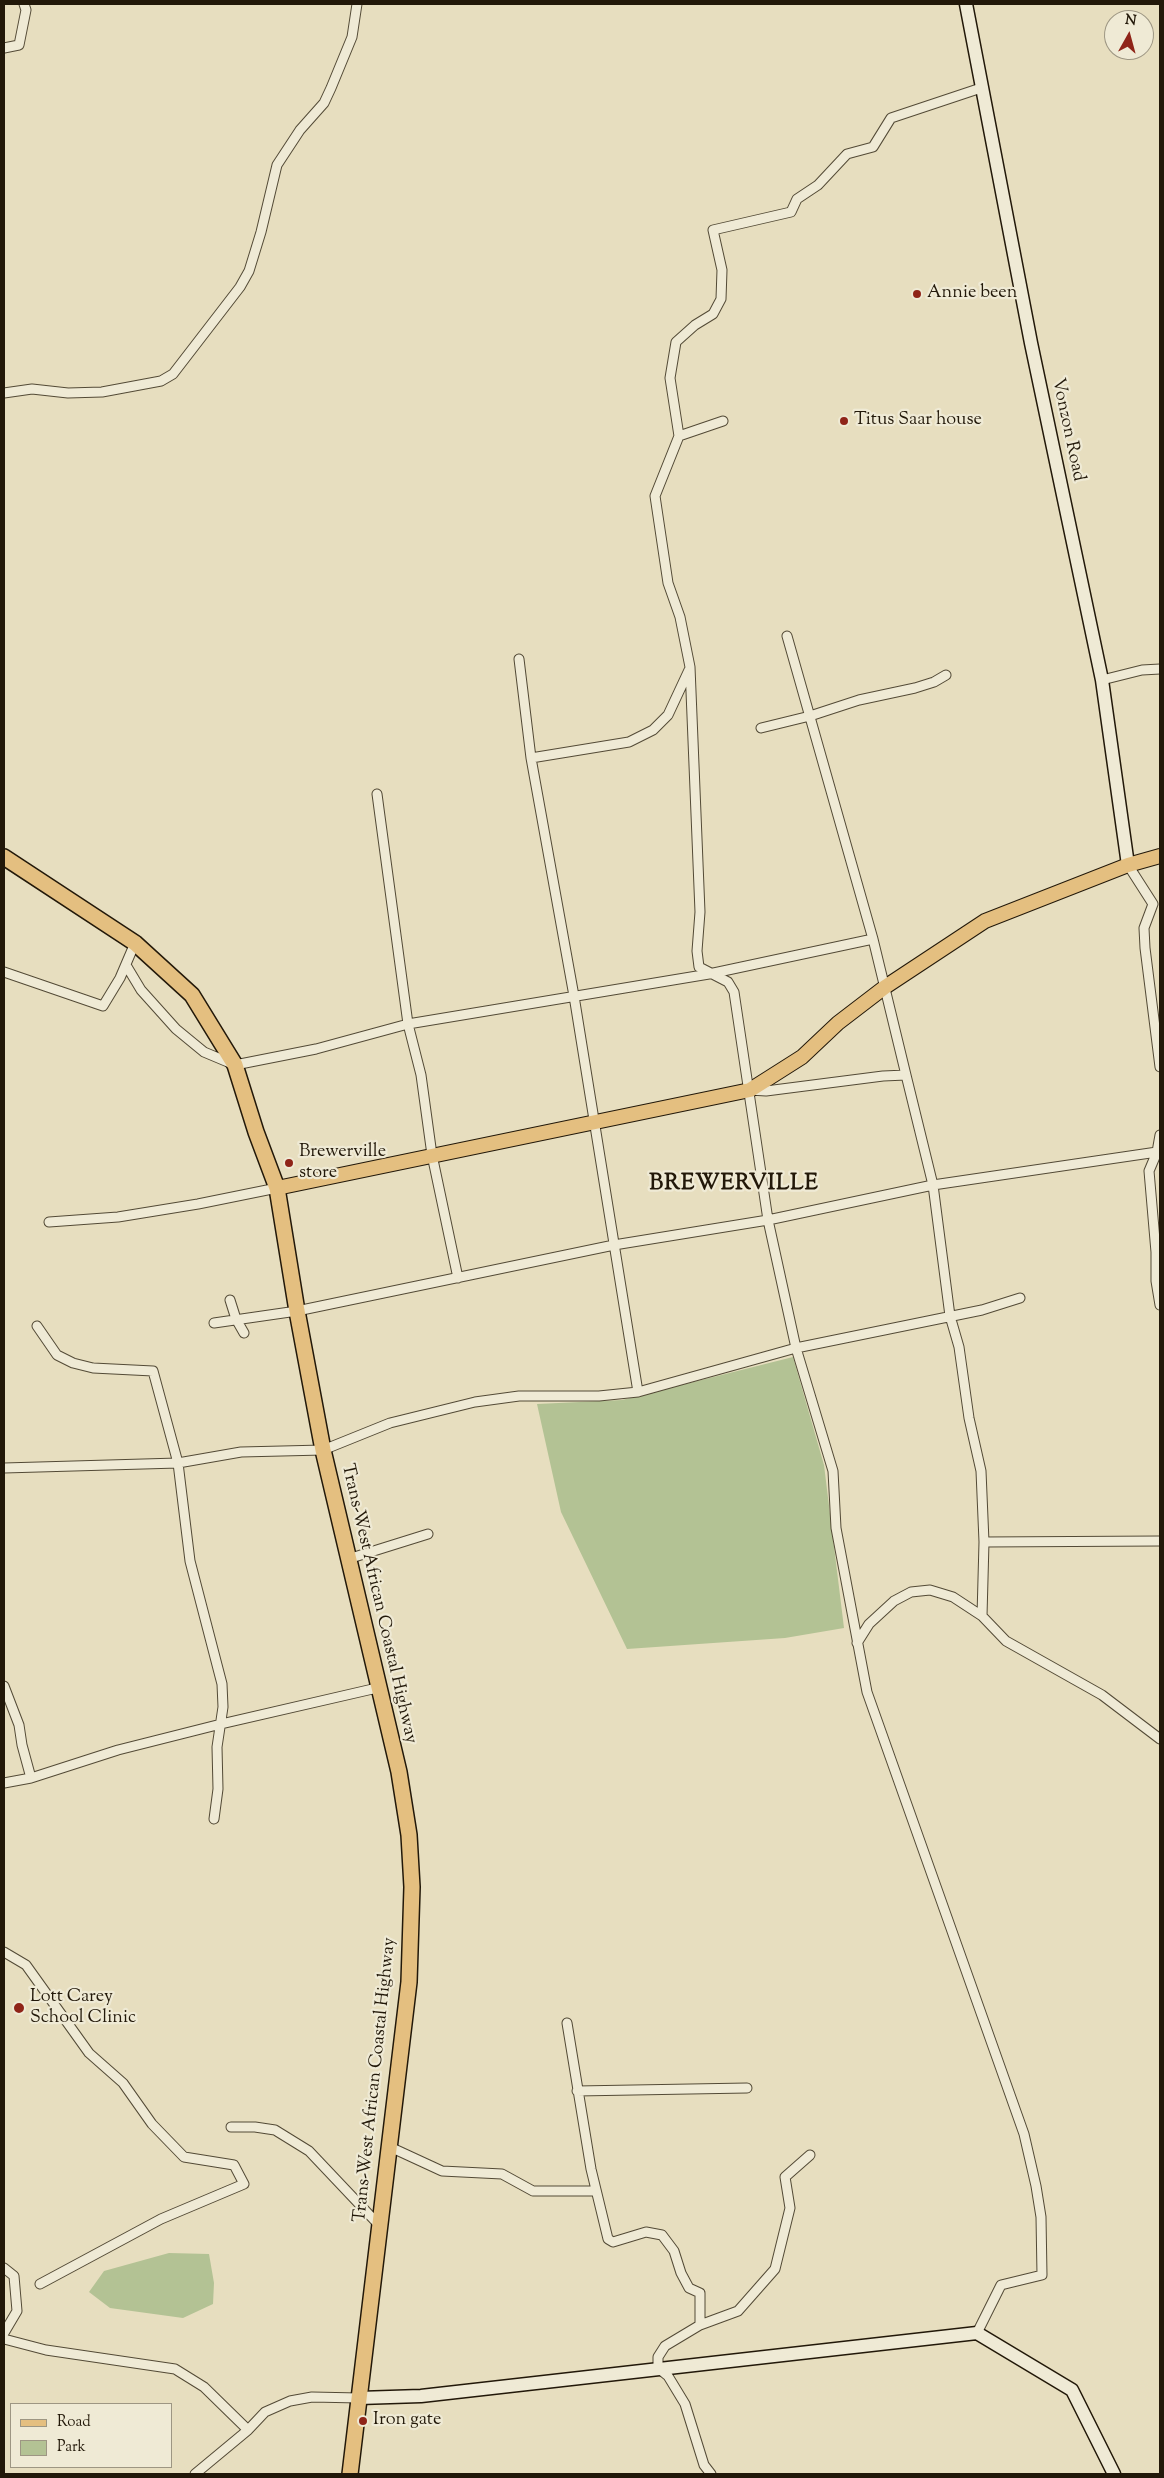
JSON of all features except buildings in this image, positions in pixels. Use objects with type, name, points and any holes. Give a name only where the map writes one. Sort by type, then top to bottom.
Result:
[{"type":"highway","name":"Trans-West African Coastal Highway","points":[[4,857],[135,943],[192,995],[235,1066],[256,1132],[277,1188],[297,1311],[323,1450],[398,1772],[409,1835],[412,1887],[409,1982],[350,2474]]},
{"type":"main road","points":[[277,1188],[750,1090],[802,1057],[838,1023],[885,987],[985,921],[1128,865],[1160,856]]},
{"type":"street","points":[[4,48],[19,45],[26,10],[24,4]]},
{"type":"street","points":[[4,393],[32,389],[68,393],[102,392],[161,381],[173,374],[240,287],[249,271],[261,232],[277,165],[300,130],[324,103],[352,37],[357,4]]},
{"type":"street","name":"Vonzon Road","points":[[966,4],[1031,343],[1102,680],[1128,865]]},
{"type":"street","points":[[977,2333],[1001,2285],[1042,2275],[1041,2217],[1036,2186],[1024,2134],[867,1692],[836,1528],[833,1471],[796,1348],[768,1220],[734,992],[728,982],[709,974],[699,966],[697,952],[700,912],[690,667],[680,617],[668,582],[655,496],[679,436],[670,378],[676,342],[695,325],[713,314],[721,299],[722,270],[712,230],[791,212],[797,199],[818,185],[847,154],[873,146],[891,118],[981,88]]},
{"type":"street","points":[[679,436],[723,421]]},
{"type":"street","points":[[787,636],[873,939],[933,1184],[950,1316],[958,1347],[969,1418],[981,1471],[984,1542],[982,1616]]},
{"type":"street","points":[[519,659],[531,758],[574,996],[638,1392]]},
{"type":"street","points":[[531,758],[629,742],[653,730],[668,714],[690,667]]},
{"type":"street","points":[[1102,680],[1142,670],[1160,669]]},
{"type":"street","points":[[761,728],[810,716],[859,700],[915,688],[934,682],[946,675]]},
{"type":"street","points":[[377,794],[408,1024],[420,1075],[432,1155],[458,1278]]},
{"type":"street","points":[[1128,865],[1154,904],[1144,928],[1160,1067]]},
{"type":"street","points":[[126,965],[141,990],[176,1029],[204,1052],[235,1066],[316,1049],[408,1024],[709,974],[873,939]]},
{"type":"street","points":[[4,972],[103,1006],[126,965],[135,943]]},
{"type":"street","points":[[750,1090],[766,1091],[876,1076],[906,1076]]},
{"type":"street","points":[[1160,1135],[1158,1152],[1149,1171],[1156,1252],[1156,1282],[1160,1305]]},
{"type":"street","points":[[214,1323],[297,1311],[614,1245],[768,1220],[933,1184],[1158,1152]]},
{"type":"street","points":[[49,1222],[118,1217],[198,1204],[277,1188]]},
{"type":"street","points":[[4,1468],[178,1462],[241,1452],[323,1450],[390,1423],[475,1402],[519,1396],[599,1396],[638,1392],[796,1348],[982,1310],[1020,1298]]},
{"type":"street","points":[[230,1300],[236,1319],[244,1333]]},
{"type":"street","points":[[37,1326],[57,1355],[73,1363],[93,1368],[153,1371],[178,1462],[190,1561],[222,1684],[223,1707],[217,1747],[218,1789],[214,1819]]},
{"type":"street","points":[[348,1559],[428,1534]]},
{"type":"street","points":[[984,1542],[1160,1540]]},
{"type":"street","points":[[857,1643],[869,1624],[894,1601],[911,1592],[930,1590],[953,1597],[982,1616],[1006,1641],[1102,1695],[1160,1739]]},
{"type":"street","points":[[4,1686],[19,1725],[22,1746],[31,1778]]},
{"type":"street","points":[[4,1783],[31,1778],[118,1750],[377,1688]]},
{"type":"street","points":[[4,1952],[26,1965],[89,2054],[124,2083],[152,2124],[184,2158],[234,2165],[244,2184],[161,2219],[40,2284]]},
{"type":"street","points":[[567,2023],[577,2091],[596,2191],[608,2239],[613,2242],[646,2232],[662,2236],[674,2251],[681,2273],[689,2288],[700,2293],[700,2325]]},
{"type":"street","points":[[577,2091],[747,2088]]},
{"type":"street","points":[[231,2127],[255,2127],[275,2130],[309,2151],[379,2225]]},
{"type":"street","points":[[390,2147],[442,2171],[502,2174],[533,2191],[596,2191]]},
{"type":"street","points":[[658,2368],[658,2357],[664,2346],[700,2325],[738,2312],[775,2269],[790,2208],[785,2177],[810,2155]]},
{"type":"street","points":[[4,2268],[14,2276],[17,2311],[4,2333]]},
{"type":"street","points":[[195,2474],[248,2430],[265,2412],[290,2401],[312,2397],[421,2396],[977,2333],[1072,2390],[1114,2474]]},
{"type":"street","points":[[4,2339],[46,2350],[175,2369],[204,2387],[248,2430]]},
{"type":"street","points":[[658,2368],[668,2376],[685,2404],[704,2465],[711,2474]]},
{"type":"green space","points":[[793,1357],[824,1465],[844,1628],[785,1638],[627,1649],[561,1512],[537,1404],[622,1400]]},
{"type":"green space","points":[[169,2253],[209,2254],[214,2283],[213,2304],[183,2318],[110,2308],[89,2292],[104,2271]]},
{"type":"place","name":"Annie been","points":[[917,294]]},
{"type":"place","name":"Titus Saar house","points":[[844,421]]},
{"type":"place","name":"Brewerville store","points":[[289,1163]]},
{"type":"place","name":"Lott Carey School Clinic","points":[[19,2008]]},
{"type":"place","name":"Iron gate","points":[[363,2421]]},
{"type":"district","name":"BREWERVILLE","points":[[734,1185]]}]
